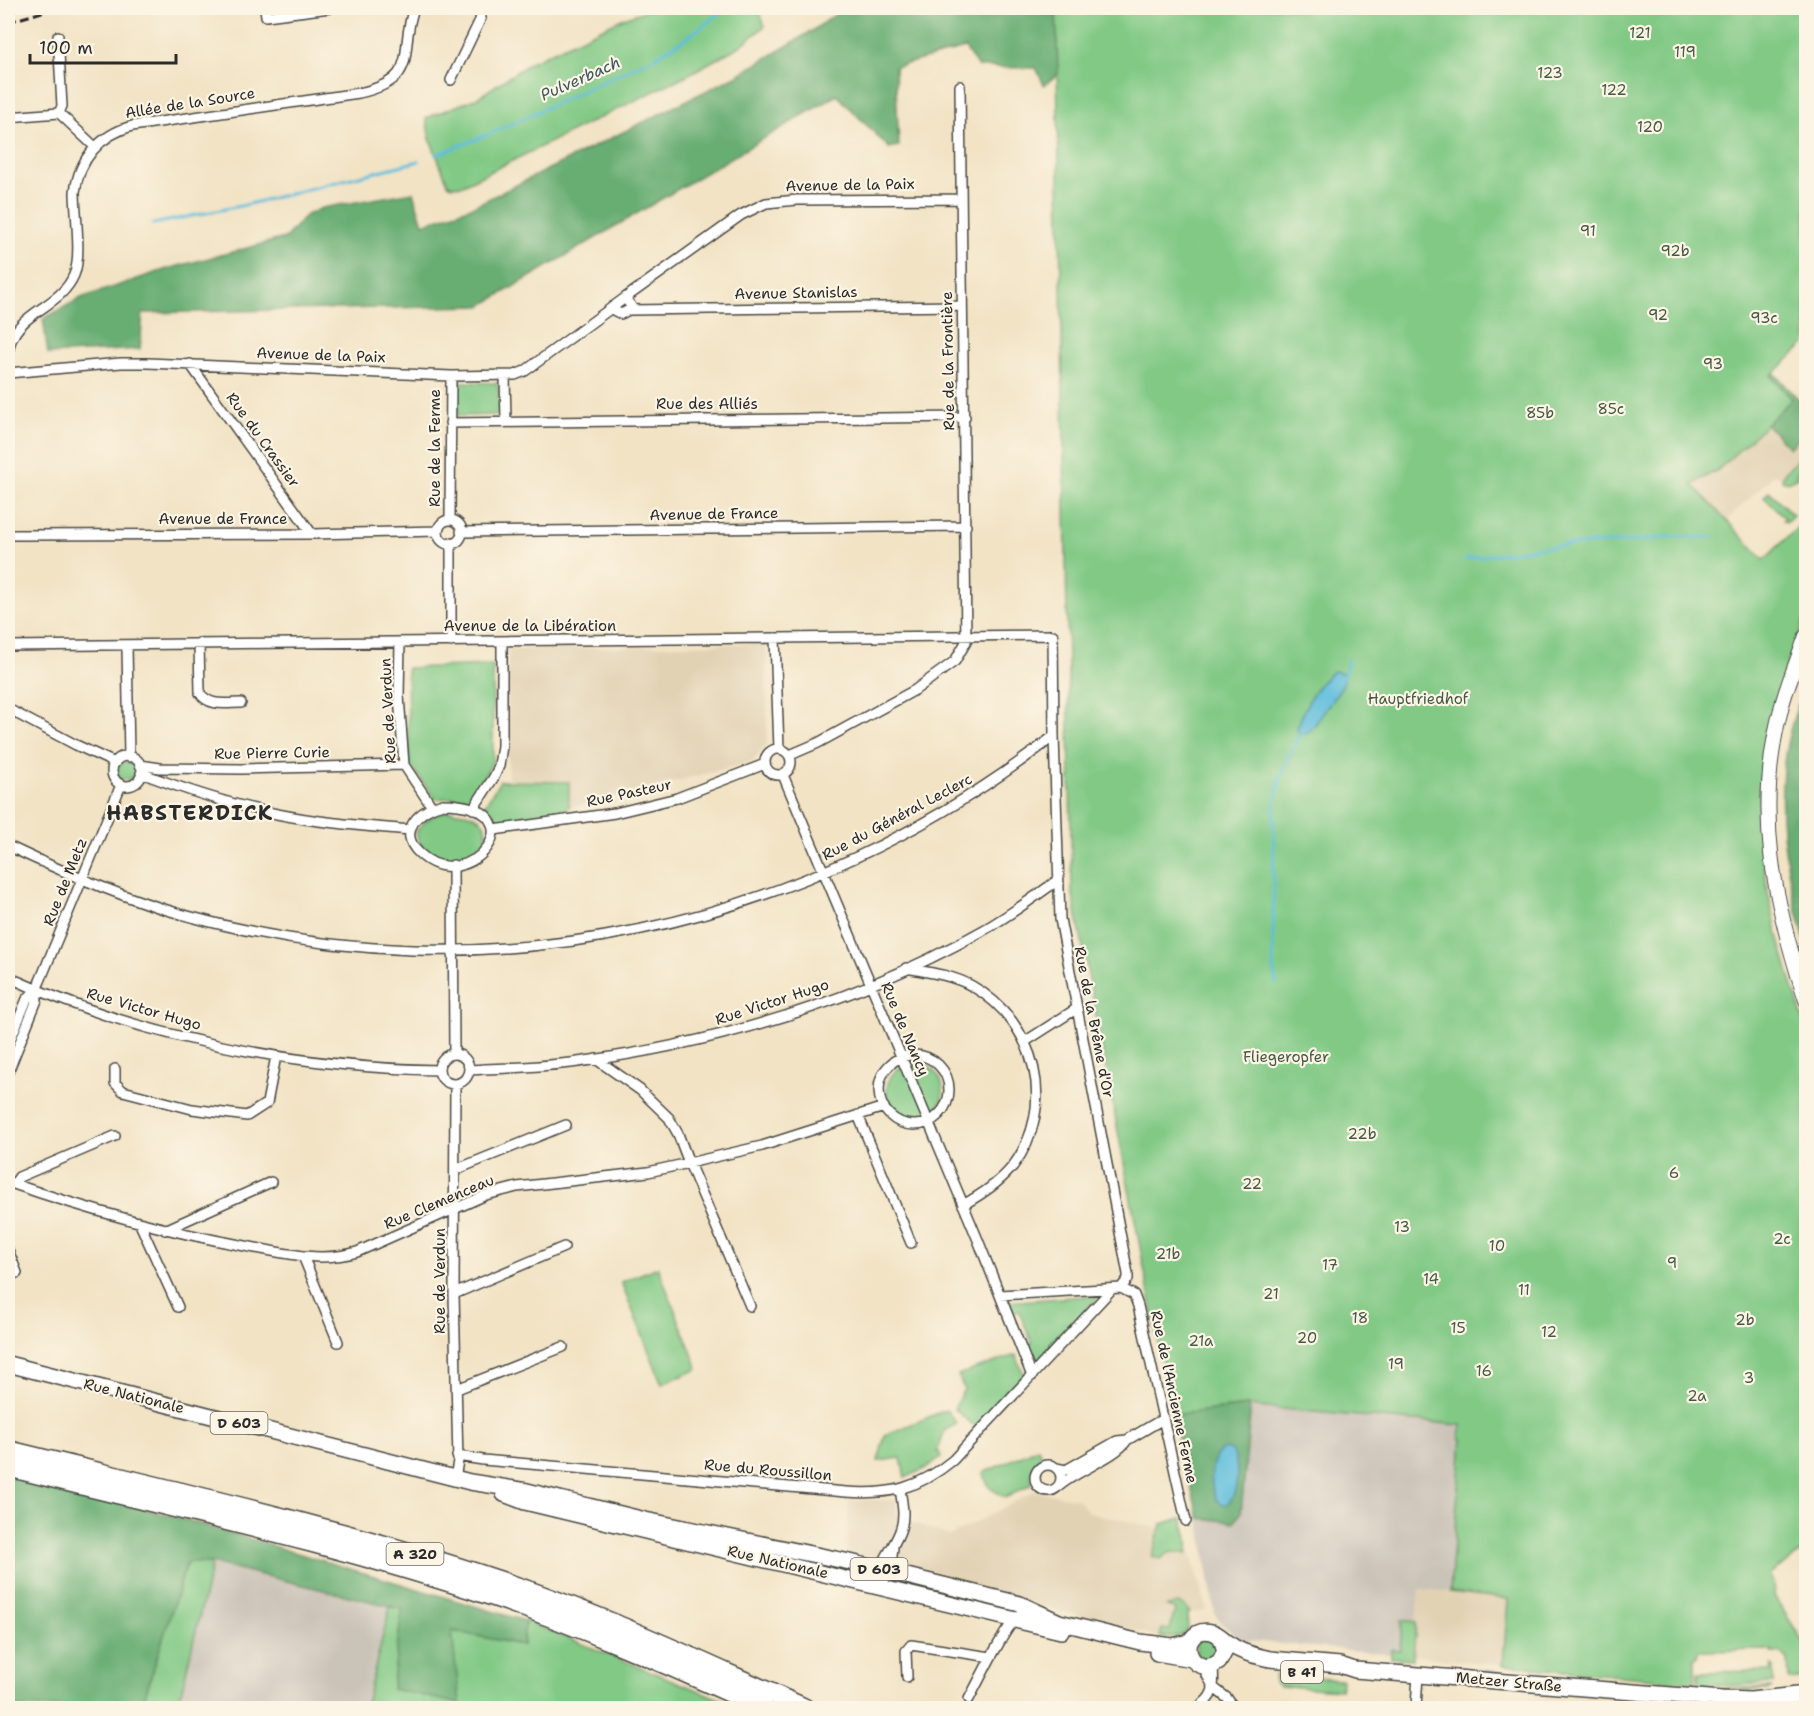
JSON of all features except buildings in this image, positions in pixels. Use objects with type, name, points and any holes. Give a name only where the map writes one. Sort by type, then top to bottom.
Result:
[{"type":"highway","name":"A 320","points":[[8,1450],[353,1536],[497,1579],[640,1635],[805,1708]]},
{"type":"highway","name":"A 320","points":[[8,1467],[350,1553],[471,1590],[572,1625],[764,1708]]},
{"type":"main road","points":[[1806,636],[1786,692],[1776,732],[1769,779],[1768,805],[1770,854],[1777,902],[1806,1000]]},
{"type":"main road","name":"Rue Nationale","points":[[8,1364],[470,1482],[525,1502],[1133,1649],[1207,1663]]},
{"type":"main road","name":"Rue Nationale","points":[[470,1482],[527,1491],[645,1520],[885,1571],[1003,1599],[1059,1622],[1140,1642],[1172,1646],[1190,1642]]},
{"type":"main road","name":"D 603","points":[[1190,1642],[1202,1632],[1210,1631],[1221,1638]]},
{"type":"main road","points":[[1190,1642],[1190,1654],[1207,1663],[1225,1651],[1221,1638]]},
{"type":"main road","name":"Metzer Straße","points":[[1221,1638],[1232,1646],[1257,1656],[1340,1665],[1354,1670],[1785,1703],[1806,1694]]},
{"type":"main road","name":"Metzer Straße","points":[[1207,1663],[1238,1660],[1280,1670],[1340,1675],[1354,1670]]},
{"type":"street","points":[[266,12],[330,8]]},
{"type":"street","name":"Allée de la Source","points":[[8,369],[10,342],[20,327],[60,296],[75,272],[77,264],[76,181],[81,167],[106,136],[132,126],[359,93],[384,86],[398,75],[405,60],[414,8]]},
{"type":"street","points":[[451,80],[481,18],[477,8]]},
{"type":"street","points":[[58,36],[62,106],[59,114]]},
{"type":"street","name":"Rue de la Frontière","points":[[960,86],[967,635]]},
{"type":"street","points":[[8,117],[59,114],[95,147]]},
{"type":"street","name":"Avenue de la Paix","points":[[8,369],[122,363],[451,376],[516,375],[525,371],[741,215],[766,203],[797,200],[960,200]]},
{"type":"street","points":[[612,307],[621,314],[630,310],[631,306],[625,297]]},
{"type":"street","name":"Avenue Stanislas","points":[[630,310],[962,306]]},
{"type":"street","name":"Rue du Crassier","points":[[190,364],[312,534]]},
{"type":"street","name":"Rue de la Ferme","points":[[450,520],[451,376]]},
{"type":"street","points":[[505,376],[506,421]]},
{"type":"street","name":"Rue des Alliés","points":[[450,423],[965,417]]},
{"type":"street","points":[[450,520],[459,525],[461,532],[459,538],[451,543],[440,539],[438,531],[441,525],[450,520]]},
{"type":"street","name":"Avenue de France","points":[[461,532],[966,526]]},
{"type":"street","name":"Avenue de France","points":[[8,535],[312,534],[438,531]]},
{"type":"street","points":[[451,543],[451,642]]},
{"type":"street","points":[[790,756],[915,690],[955,661],[962,651],[967,635]]},
{"type":"street","name":"Avenue de la Libération","points":[[8,646],[1053,635]]},
{"type":"street","name":"Rue de la Brême d'Or","points":[[1053,635],[1053,736],[1060,919],[1128,1274],[1128,1279],[1117,1288]]},
{"type":"street","points":[[775,638],[779,749]]},
{"type":"street","name":"Rue de Verdun","points":[[400,642],[399,696],[404,765],[432,807]]},
{"type":"street","points":[[473,809],[499,766],[502,747],[502,642]]},
{"type":"street","points":[[198,644],[200,693],[204,700],[211,703],[241,703]]},
{"type":"street","points":[[127,646],[129,757]]},
{"type":"street","points":[[8,709],[75,745],[115,763]]},
{"type":"street","name":"Rue du Général Leclerc","points":[[8,846],[83,880],[184,915],[272,935],[408,951],[547,944],[633,932],[707,914],[750,901],[824,873],[905,833],[983,788],[1053,736]]},
{"type":"street","points":[[779,749],[790,756],[792,764],[783,775],[771,774],[765,764],[768,753],[779,749]]},
{"type":"street","points":[[141,769],[134,784],[121,785],[112,775],[115,763],[121,758],[129,757],[138,761],[141,769],[184,789],[239,805],[330,823],[410,830]]},
{"type":"street","name":"Rue Pasteur","points":[[494,830],[615,813],[677,798],[765,764]]},
{"type":"street","name":"Rue Pierre Curie","points":[[141,769],[404,765]]},
{"type":"street","name":"Rue de Nancy","points":[[783,775],[1000,1295]]},
{"type":"street","name":"Rue de Metz","points":[[8,1046],[27,999],[36,990],[121,785]]},
{"type":"street","points":[[455,804],[473,809],[489,819],[494,830],[492,842],[486,851],[462,865],[435,863],[420,854],[412,842],[410,830],[415,820],[432,807],[455,804]]},
{"type":"street","points":[[453,865],[454,1054]]},
{"type":"street","name":"Rue Victor Hugo","points":[[469,1070],[537,1066],[664,1048],[755,1026],[802,1011],[906,968],[982,931],[1058,880]]},
{"type":"street","points":[[906,968],[959,981],[979,990],[996,1003],[1009,1016],[1026,1041],[1036,1077],[1038,1098],[1030,1135],[1022,1152],[989,1190],[963,1205]]},
{"type":"street","name":"Rue Victor Hugo","points":[[8,977],[36,990],[112,1017],[171,1034],[276,1056],[369,1067],[439,1070]]},
{"type":"street","name":"Rue de Metz","points":[[8,1072],[10,1056],[37,1000],[36,990]]},
{"type":"street","points":[[1026,1041],[1076,1009]]},
{"type":"street","points":[[454,1054],[465,1059],[469,1070],[466,1078],[455,1084],[446,1082],[439,1070],[439,1065],[445,1057],[454,1054]]},
{"type":"street","points":[[116,1069],[115,1083],[123,1091],[192,1109],[247,1116],[267,1103],[276,1056]]},
{"type":"street","points":[[923,1057],[933,1061],[947,1078],[948,1099],[944,1109],[928,1123],[918,1125],[898,1121],[884,1107],[880,1097],[882,1078],[886,1070],[902,1058],[923,1057]]},
{"type":"street","points":[[596,1059],[633,1084],[658,1105],[669,1118],[678,1134],[750,1305]]},
{"type":"street","name":"Rue de Verdun","points":[[455,1084],[454,1294],[457,1389],[455,1478]]},
{"type":"street","name":"Rue Clemenceau","points":[[11,1183],[165,1230],[303,1256],[342,1257],[486,1195],[517,1187],[648,1172],[689,1163],[762,1146],[884,1107]]},
{"type":"street","points":[[858,1115],[911,1243]]},
{"type":"street","points":[[455,1170],[566,1125]]},
{"type":"street","points":[[11,1183],[19,1177],[115,1136]]},
{"type":"street","points":[[165,1230],[271,1182]]},
{"type":"street","points":[[140,1224],[178,1307]]},
{"type":"street","points":[[454,1294],[564,1247]]},
{"type":"street","points":[[8,1251],[17,1273]]},
{"type":"street","points":[[303,1256],[338,1342]]},
{"type":"street","points":[[1032,1376],[1000,1295],[1117,1288]]},
{"type":"street","name":"Rue du Roussillon","points":[[457,1456],[846,1492],[878,1493],[900,1489],[935,1475],[953,1460],[1117,1288]]},
{"type":"street","name":"Rue de l'Ancienne Ferme","points":[[1117,1288],[1130,1291],[1137,1299],[1186,1521]]},
{"type":"street","points":[[457,1389],[562,1347]]},
{"type":"street","points":[[1127,1440],[1117,1441],[1066,1470],[1048,1465],[1042,1467],[1035,1479],[1038,1486],[1051,1491],[1069,1477],[1121,1448],[1127,1440],[1163,1419]]},
{"type":"street","points":[[1056,1468],[1061,1477],[1058,1487]]},
{"type":"street","points":[[880,1587],[902,1525],[900,1489]]},
{"type":"street","points":[[969,1699],[1014,1620],[1022,1612],[1030,1609]]},
{"type":"street","points":[[907,1677],[906,1651],[911,1645],[991,1657]]},
{"type":"street","points":[[1207,1663],[1214,1688],[1227,1698],[1234,1708]]},
{"type":"street","points":[[1416,1708],[1418,1674]]},
{"type":"street","points":[[1197,1708],[1208,1700],[1214,1688]]},
{"type":"shaded area","points":[[1766,424],[1789,448],[1804,434],[1806,437],[1806,468],[1793,481],[1787,482],[1775,474],[1727,520],[1692,483],[1732,458]]},
{"type":"shaded area","points":[[766,643],[767,744],[752,762],[569,808],[569,782],[508,780],[508,650]]},
{"type":"shaded area","points":[[1248,1406],[1461,1425],[1460,1438],[1462,1438],[1450,1592],[1419,1589],[1413,1656],[1240,1640],[1220,1622],[1215,1614],[1199,1518],[1234,1522],[1241,1513],[1250,1415]]},
{"type":"shaded area","points":[[1035,1491],[1078,1499],[1088,1512],[1185,1535],[1207,1610],[1187,1614],[1188,1628],[1180,1636],[1160,1637],[970,1587],[846,1558],[849,1500],[896,1500],[897,1517],[950,1536]]},
{"type":"shaded area","points":[[212,1563],[390,1607],[365,1708],[187,1708],[180,1697]]},
{"type":"shaded area","points":[[1419,1589],[1508,1599],[1503,1665],[1413,1656]]},
{"type":"green space","points":[[653,8],[757,8],[765,26],[740,46],[693,72],[463,185],[448,184],[430,139],[426,118],[477,98],[533,61],[624,18]]},
{"type":"green space","points":[[845,8],[1056,8],[1058,74],[1044,85],[1036,68],[978,67],[965,48],[895,67],[899,146],[889,148],[837,95],[481,306],[143,313],[140,349],[48,354],[43,319],[81,298],[167,269],[285,238],[306,215],[322,208],[413,192],[423,224],[474,206],[738,75]]},
{"type":"green space","name":"Hauptfriedhof","points":[[1056,8],[1806,8],[1806,343],[1771,376],[1793,399],[1718,470],[1692,484],[1764,560],[1801,524],[1806,529],[1808,591],[1805,617],[1775,702],[1764,747],[1760,784],[1760,820],[1762,855],[1775,925],[1806,1028],[1806,1550],[1769,1574],[1773,1582],[1774,1596],[1806,1646],[1806,1678],[1789,1680],[1788,1659],[1780,1653],[1772,1653],[1771,1650],[1698,1651],[1695,1657],[1695,1683],[1503,1665],[1508,1599],[1450,1592],[1462,1439],[1460,1438],[1461,1425],[1248,1406],[1172,1415],[1072,890]]},
{"type":"green space","points":[[1774,373],[1806,407],[1806,432],[1789,448],[1766,424],[1792,399],[1771,376]]},
{"type":"green space","points":[[457,382],[498,383],[500,415],[458,416]]},
{"type":"green space","points":[[1799,458],[1806,468],[1803,471],[1800,469],[1796,473],[1798,476],[1792,480],[1782,480],[1784,473]]},
{"type":"green space","points":[[1769,491],[1793,515],[1786,522],[1783,520],[1785,518],[1764,497]]},
{"type":"green space","points":[[493,665],[493,761],[472,797],[435,799],[409,763],[407,668]]},
{"type":"green space","points":[[1806,684],[1806,945],[1787,865],[1782,782],[1785,754],[1793,721]]},
{"type":"green space","points":[[126,762],[132,765],[135,771],[132,777],[126,780],[120,777],[117,771],[120,765]]},
{"type":"green space","points":[[500,781],[569,782],[569,808],[499,823],[485,805]]},
{"type":"green space","points":[[449,811],[476,816],[484,825],[486,840],[465,856],[452,858],[438,856],[425,850],[419,842],[416,832],[426,820]]},
{"type":"green space","points":[[909,1063],[921,1063],[935,1071],[943,1085],[941,1102],[935,1111],[921,1119],[909,1119],[892,1107],[887,1097],[887,1085],[899,1068]]},
{"type":"green space","points":[[658,1267],[698,1369],[662,1384],[621,1282]]},
{"type":"green space","points":[[1100,1295],[1035,1366],[1026,1346],[1032,1343],[1019,1311],[1011,1313],[1007,1302]]},
{"type":"green space","points":[[1016,1355],[1025,1377],[978,1429],[954,1409],[964,1389],[958,1375]]},
{"type":"green space","points":[[1248,1406],[1250,1414],[1241,1513],[1234,1522],[1199,1518],[1172,1415]]},
{"type":"green space","points":[[946,1410],[957,1424],[945,1430],[937,1452],[941,1457],[905,1478],[901,1458],[878,1461],[885,1435]]},
{"type":"green space","points":[[1038,1448],[1043,1462],[1033,1471],[1032,1484],[1005,1498],[989,1487],[983,1473]]},
{"type":"green space","points":[[8,1472],[190,1521],[525,1621],[523,1645],[452,1631],[460,1704],[392,1689],[402,1609],[212,1563],[187,1562],[141,1708],[8,1708]]},
{"type":"green space","points":[[1182,1518],[1188,1541],[1187,1554],[1173,1552],[1161,1559],[1152,1557],[1161,1524]]},
{"type":"green space","points":[[187,1562],[212,1563],[180,1697],[187,1708],[141,1708]]},
{"type":"green space","points":[[1178,1603],[1185,1606],[1190,1613],[1187,1614],[1188,1628],[1179,1636],[1160,1637],[1162,1629],[1170,1630],[1175,1609],[1167,1606]]},
{"type":"green space","points":[[390,1607],[403,1609],[392,1688],[452,1631],[522,1645],[525,1621],[742,1708],[365,1708]]},
{"type":"green space","points":[[1402,1620],[1416,1622],[1413,1659],[1391,1658],[1391,1649],[1400,1650]]},
{"type":"green space","points":[[1201,1638],[1213,1638],[1219,1652],[1207,1661],[1197,1656],[1196,1644]]},
{"type":"green space","points":[[1772,1665],[1774,1683],[1698,1684],[1698,1672],[1771,1671]]},
{"type":"green space","points":[[1460,1669],[1694,1688],[1772,1688],[1768,1690],[1710,1691]]},
{"type":"green space","points":[[1275,1675],[1342,1680],[1341,1690],[1280,1686],[1274,1682]]},
{"type":"water","points":[[1334,671],[1345,676],[1342,686],[1312,729],[1305,734],[1299,733],[1297,728],[1311,696],[1321,682]]},
{"type":"water","points":[[1225,1449],[1233,1452],[1237,1472],[1234,1494],[1227,1504],[1222,1504],[1215,1496],[1212,1472],[1216,1457]]},
{"type":"waterway","name":"Pulverbach","points":[[436,155],[487,135],[654,58],[727,8]]},
{"type":"waterway","name":"Pulverbach","points":[[153,224],[245,205],[419,161]]},
{"type":"waterway","points":[[1466,559],[1543,547],[1665,537],[1713,537]]},
{"type":"waterway","points":[[1343,679],[1348,660]]},
{"type":"waterway","points":[[1276,984],[1273,966],[1274,806],[1280,778],[1301,731]]},
{"type":"railway","points":[[8,22],[56,8]]},
{"type":"district","name":"HABSTERDICK","points":[[190,813]]},
{"type":"park label","name":"121","points":[[1640,33]]},
{"type":"park label","name":"119","points":[[1685,52]]},
{"type":"park label","name":"123","points":[[1550,73]]},
{"type":"park label","name":"122","points":[[1614,90]]},
{"type":"park label","name":"120","points":[[1650,127]]},
{"type":"park label","name":"91","points":[[1588,231]]},
{"type":"park label","name":"92b","points":[[1675,251]]},
{"type":"park label","name":"92","points":[[1658,315]]},
{"type":"park label","name":"93c","points":[[1764,318]]},
{"type":"park label","name":"93","points":[[1713,364]]},
{"type":"park label","name":"85c","points":[[1611,409]]},
{"type":"park label","name":"85b","points":[[1540,413]]},
{"type":"park label","name":"Fliegeropfer","points":[[1286,1057]]},
{"type":"park label","name":"22b","points":[[1362,1134]]},
{"type":"park label","name":"6","points":[[1674,1173]]},
{"type":"park label","name":"22","points":[[1252,1184]]},
{"type":"park label","name":"13","points":[[1402,1227]]},
{"type":"park label","name":"2c","points":[[1782,1239]]},
{"type":"park label","name":"10","points":[[1497,1246]]},
{"type":"park label","name":"21b","points":[[1168,1254]]},
{"type":"park label","name":"9","points":[[1672,1263]]},
{"type":"park label","name":"17","points":[[1330,1265]]},
{"type":"park label","name":"14","points":[[1431,1279]]},
{"type":"park label","name":"11","points":[[1524,1290]]},
{"type":"park label","name":"21","points":[[1271,1294]]},
{"type":"park label","name":"18","points":[[1360,1318]]},
{"type":"park label","name":"2b","points":[[1745,1320]]},
{"type":"park label","name":"15","points":[[1458,1328]]},
{"type":"park label","name":"12","points":[[1549,1332]]},
{"type":"park label","name":"20","points":[[1307,1338]]},
{"type":"park label","name":"21a","points":[[1201,1341]]},
{"type":"park label","name":"19","points":[[1396,1364]]},
{"type":"park label","name":"16","points":[[1484,1371]]},
{"type":"park label","name":"3","points":[[1749,1378]]},
{"type":"park label","name":"2a","points":[[1697,1396]]}]
